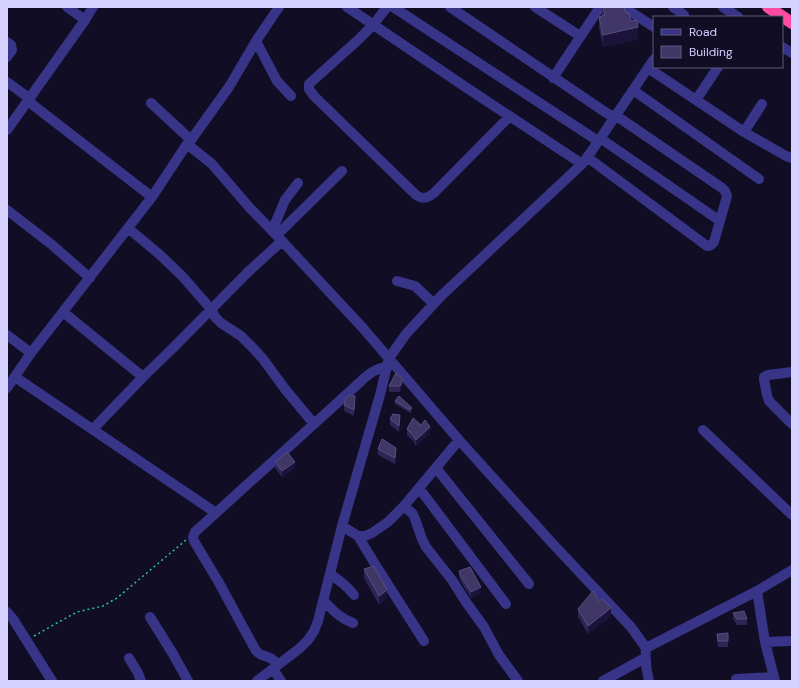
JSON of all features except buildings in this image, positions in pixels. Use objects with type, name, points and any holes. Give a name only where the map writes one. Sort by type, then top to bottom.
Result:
[{"type":"highway","points":[[768,7],[782,16]]},
{"type":"highway","points":[[783,17],[792,23]]},
{"type":"street","points":[[67,7],[85,20]]},
{"type":"street","points":[[7,130],[93,7]]},
{"type":"street","points":[[7,388],[16,377],[31,353],[152,197],[189,142],[229,87],[279,7]]},
{"type":"street","points":[[347,7],[510,116],[584,160],[707,246],[710,246],[714,242],[727,196],[722,188],[621,119],[608,114],[553,78],[450,7]]},
{"type":"street","points":[[387,7],[373,25],[358,40],[309,84],[309,89],[314,96],[416,195],[420,198],[425,198],[434,193],[510,116]]},
{"type":"street","points":[[393,7],[599,140],[720,221]]},
{"type":"street","points":[[535,7],[580,36]]},
{"type":"street","points":[[553,78],[600,7]]},
{"type":"street","points":[[623,7],[653,26]]},
{"type":"street","points":[[673,7],[685,13]]},
{"type":"street","points":[[723,7],[736,16]]},
{"type":"street","points":[[7,42],[11,46],[12,50],[7,57]]},
{"type":"street","points":[[256,42],[277,81],[291,96]]},
{"type":"street","points":[[783,48],[792,53]]},
{"type":"street","points":[[281,681],[273,660],[258,654],[255,649],[218,581],[194,541],[193,537],[195,532],[370,374],[388,362],[406,334],[434,304],[584,160],[653,60]]},
{"type":"street","points":[[648,68],[744,132],[792,158]]},
{"type":"street","points":[[696,100],[717,68]]},
{"type":"street","points":[[7,82],[25,95],[33,105],[152,197]]},
{"type":"street","points":[[633,90],[759,179]]},
{"type":"street","points":[[152,103],[212,164],[249,207],[362,328],[388,362],[553,544],[631,627],[640,638],[646,653],[649,681]]},
{"type":"street","points":[[744,132],[762,104]]},
{"type":"street","points":[[93,429],[252,268],[277,236],[342,171]]},
{"type":"street","points":[[277,236],[285,200],[298,183]]},
{"type":"street","points":[[7,210],[51,244],[90,278]]},
{"type":"street","points":[[128,228],[182,276],[211,309],[221,323],[241,336],[263,359],[285,389],[314,424]]},
{"type":"street","points":[[397,281],[415,286],[434,304]]},
{"type":"street","points":[[63,312],[143,377]]},
{"type":"street","points":[[7,335],[31,353]]},
{"type":"street","points":[[257,681],[300,648],[314,631],[318,621],[342,526],[380,395],[388,362]]},
{"type":"street","points":[[792,372],[768,375],[764,377],[764,379],[769,401],[792,424]]},
{"type":"street","points":[[16,377],[216,513]]},
{"type":"street","points":[[703,430],[792,515]]},
{"type":"street","points":[[358,536],[365,536],[388,522],[404,506],[459,440]]},
{"type":"street","points":[[436,468],[529,584]]},
{"type":"street","points":[[419,488],[506,604]]},
{"type":"street","points":[[404,506],[413,514],[426,547],[452,580],[484,627],[499,655],[518,681]]},
{"type":"street","points":[[342,526],[358,536],[424,641]]},
{"type":"street","points":[[603,681],[646,653],[792,570]]},
{"type":"street","points":[[330,574],[341,581],[354,595]]},
{"type":"street","points":[[736,679],[774,679],[765,642],[757,591]]},
{"type":"street","points":[[323,600],[336,614],[353,623]]},
{"type":"street","points":[[7,612],[27,640],[52,681]]},
{"type":"street","points":[[150,617],[188,681]]},
{"type":"street","points":[[765,642],[792,641]]},
{"type":"street","points":[[129,658],[141,681]]},
{"type":"path","points":[[27,640],[77,612],[103,606],[117,598],[195,532]]}]
